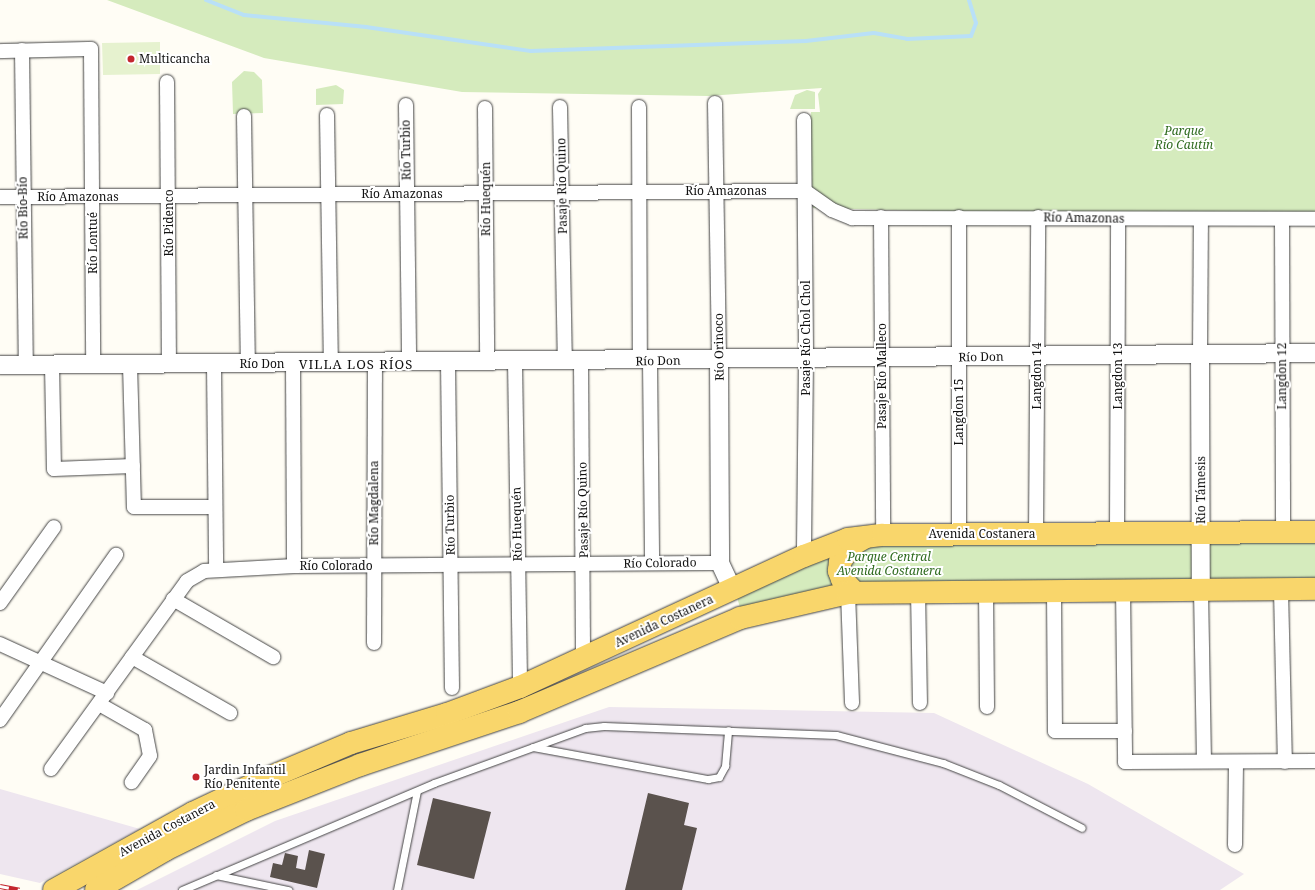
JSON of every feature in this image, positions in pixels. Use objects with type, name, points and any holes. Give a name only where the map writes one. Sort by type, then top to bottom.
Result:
[{"type":"main road","name":"Avenida Costanera","points":[[54,890],[193,813],[254,784],[351,743],[447,714],[520,687],[804,556],[848,539],[875,536],[959,534],[1315,532]]},
{"type":"main road","points":[[852,593],[842,579],[839,570],[840,562],[852,546],[875,536]]},
{"type":"main road","name":"Avenida Costanera","points":[[96,890],[184,841],[246,810],[305,785],[519,712],[740,618],[852,593],[918,591],[1315,589]]},
{"type":"street","name":"Río Lontué","points":[[22,50],[91,48],[93,365]]},
{"type":"street","points":[[0,51],[22,50]]},
{"type":"street","name":"Río Bío-Bío","points":[[22,50],[26,365]]},
{"type":"street","name":"Río Pidenco","points":[[167,82],[169,364]]},
{"type":"street","name":"Río Orinoco","points":[[715,103],[719,360],[720,563],[732,589]]},
{"type":"street","name":"Río Turbio","points":[[406,105],[409,363]]},
{"type":"street","name":"Pasaje Río Quino","points":[[560,107],[562,193],[584,565],[584,658]]},
{"type":"street","points":[[639,107],[639,192],[652,564]]},
{"type":"street","name":"Río Huequén","points":[[485,108],[487,362]]},
{"type":"street","points":[[327,115],[331,363]]},
{"type":"street","points":[[244,116],[248,364]]},
{"type":"street","name":"Pasaje Río Chol Chol","points":[[804,120],[806,359],[804,556]]},
{"type":"street","name":"Río Amazonas","points":[[0,198],[805,190],[832,210],[852,218],[1038,217],[1315,220]]},
{"type":"street","name":"Pasaje Río Malleco","points":[[875,536],[882,358],[881,217]]},
{"type":"street","name":"Langdon 15","points":[[959,217],[959,534]]},
{"type":"street","name":"Langdon 14","points":[[1036,534],[1038,217]]},
{"type":"street","name":"Langdon 13","points":[[1118,219],[1118,534]]},
{"type":"street","name":"Río Támesis","points":[[1202,219],[1200,354],[1201,590],[1204,761]]},
{"type":"street","name":"Langdon 12","points":[[1282,219],[1282,532]]},
{"type":"street","name":"Río Don","points":[[0,365],[573,362],[1315,353]]},
{"type":"street","name":"Río Turbio","points":[[448,362],[452,688]]},
{"type":"street","name":"Río Huequén","points":[[515,362],[520,687]]},
{"type":"street","name":"Río Magdalena","points":[[374,643],[375,363]]},
{"type":"street","points":[[130,364],[134,507],[214,507]]},
{"type":"street","points":[[214,364],[214,507],[216,570]]},
{"type":"street","points":[[293,364],[294,566]]},
{"type":"street","points":[[52,365],[54,469],[133,466]]},
{"type":"street","points":[[0,603],[54,527]]},
{"type":"street","points":[[0,720],[116,555]]},
{"type":"street","name":"Río Colorado","points":[[51,769],[103,699],[173,599],[192,576],[204,571],[294,566],[720,563]]},
{"type":"street","points":[[1054,590],[1055,731],[1125,731]]},
{"type":"street","points":[[1123,590],[1125,762],[1315,762]]},
{"type":"street","points":[[1281,590],[1286,762]]},
{"type":"street","points":[[918,591],[920,703]]},
{"type":"street","points":[[986,591],[986,707]]},
{"type":"street","points":[[852,593],[852,703]]},
{"type":"street","points":[[173,599],[273,657]]},
{"type":"street","points":[[0,644],[41,662],[103,699],[145,730],[150,756],[132,782]]},
{"type":"street","points":[[132,657],[230,713]]},
{"type":"street","points":[[1235,845],[1236,762]]},
{"type":"lane","points":[[182,890],[417,791],[585,728],[604,726],[836,735],[943,763],[999,785],[1082,828]]},
{"type":"lane","points":[[532,747],[708,779],[719,777],[725,766],[728,730]]},
{"type":"lane","points":[[397,890],[417,791]]},
{"type":"lane","points":[[216,875],[288,890]]},
{"type":"shaded area","points":[[609,707],[934,713],[1088,784],[1244,874],[1220,890],[137,890],[275,821]]},
{"type":"shaded area","points":[[0,789],[140,829],[40,883],[0,874]]},
{"type":"green space","name":"Parque Río Cautín","points":[[107,0],[1315,0],[1315,213],[975,212],[813,208],[809,133],[811,112],[820,112],[818,94],[822,88],[708,96],[462,92],[264,58]]},
{"type":"green space","name":"Multicancha","points":[[160,42],[160,74],[103,75],[102,43]]},
{"type":"green space","points":[[244,71],[254,72],[262,80],[263,113],[233,114],[232,82]]},
{"type":"green space","points":[[336,85],[344,90],[343,104],[316,105],[316,89]]},
{"type":"green space","points":[[807,90],[815,92],[815,109],[790,109],[795,95]]},
{"type":"green space","name":"Parque Central Avenida Costanera","points":[[1315,535],[1315,585],[847,590],[742,614],[735,591],[848,542]]},
{"type":"building","points":[[648,793],[689,803],[684,825],[697,828],[682,890],[625,890]]},
{"type":"building","points":[[433,798],[491,812],[474,879],[417,865]]},
{"type":"building","points":[[309,850],[325,854],[317,888],[270,877],[273,863],[282,865],[285,853],[298,856],[296,868],[305,870]]},
{"type":"waterway","points":[[206,0],[244,15],[366,27],[531,51],[806,41],[874,33],[907,39],[971,36],[976,23],[969,0]]},
{"type":"railway","points":[[0,886],[20,890]]},
{"type":"place","name":"Multicancha","points":[[131,59]]},
{"type":"place","name":"Jardin Infantil Río Penitente","points":[[196,777]]},
{"type":"district","name":"VILLA LOS RÍOS","points":[[356,364]]}]
